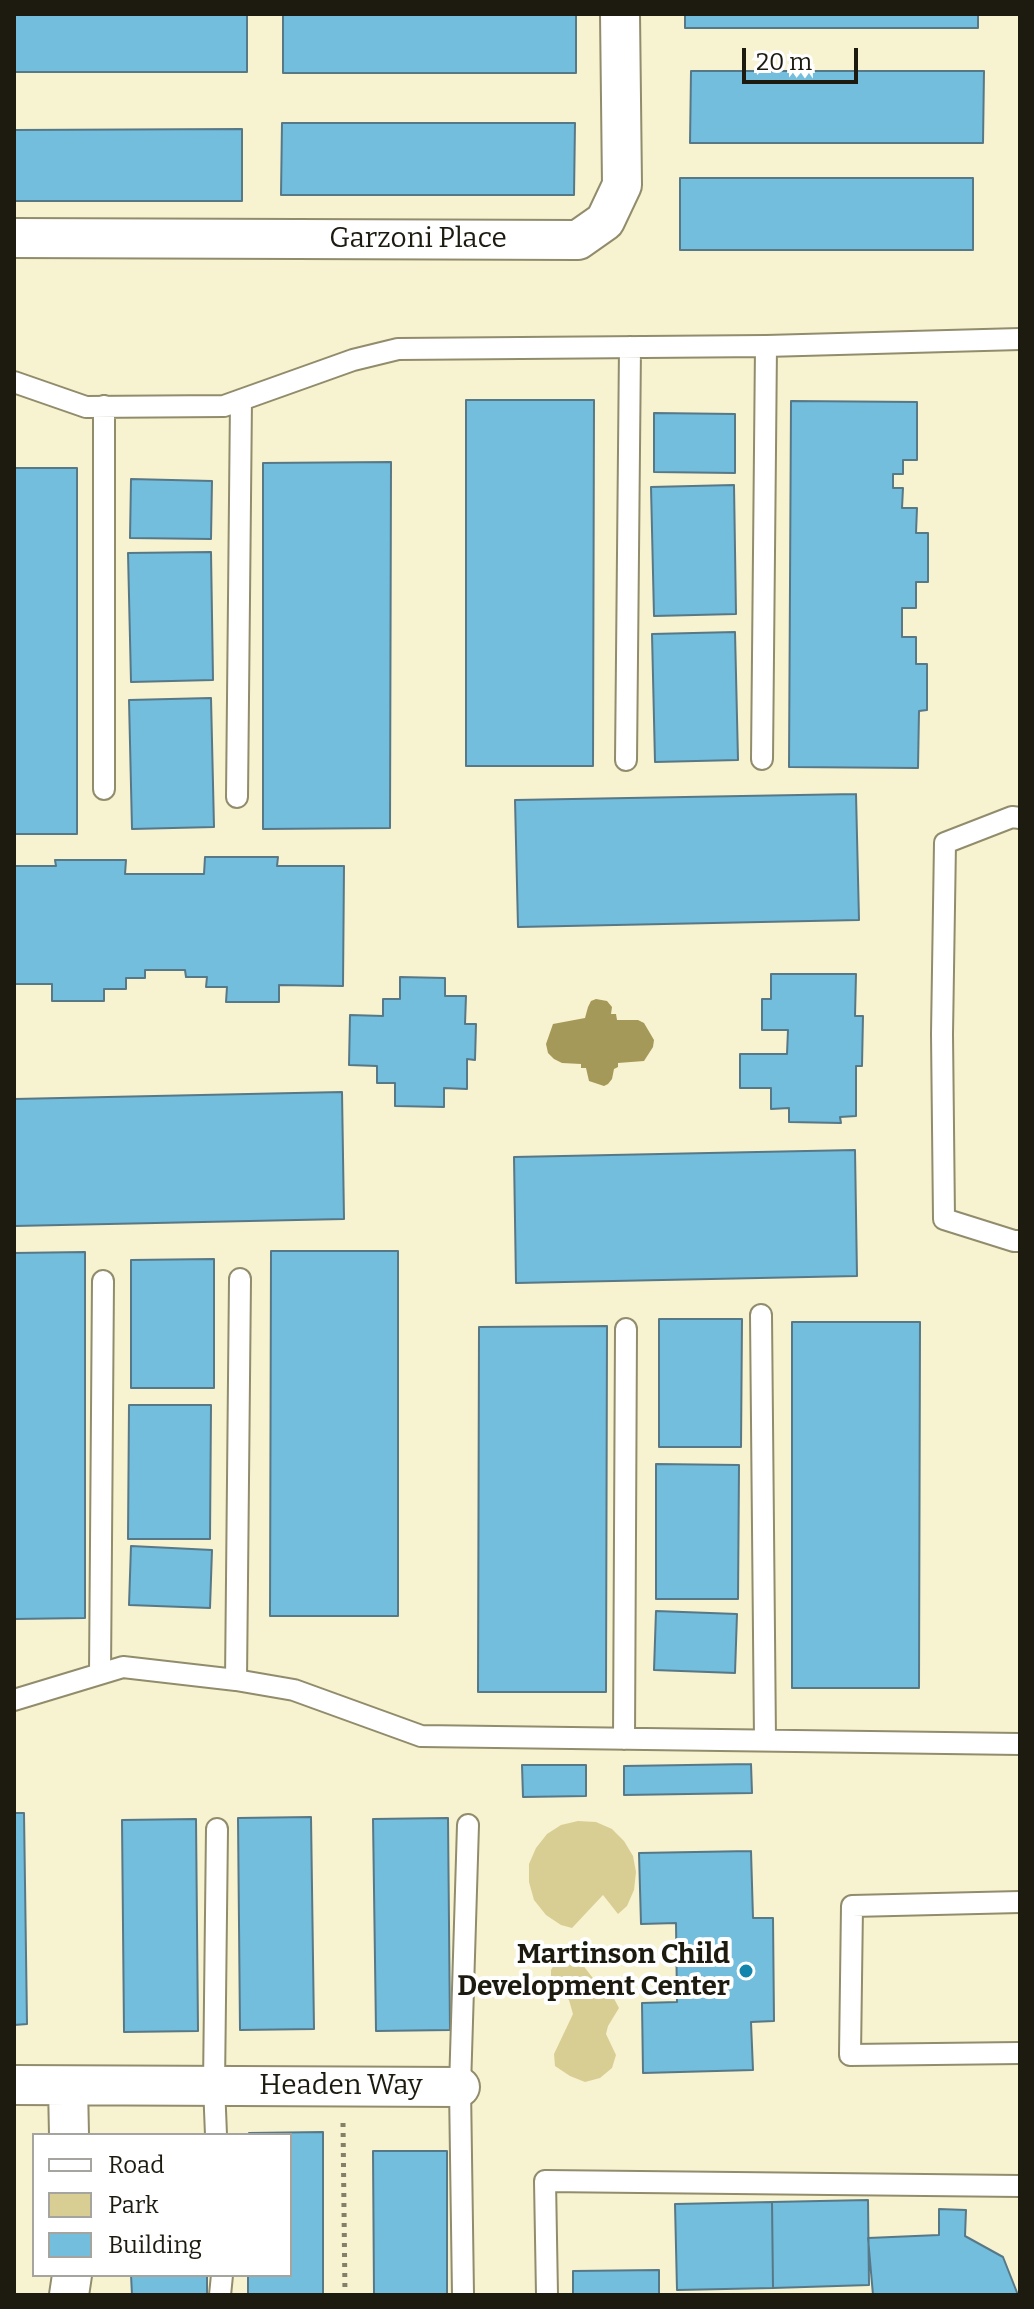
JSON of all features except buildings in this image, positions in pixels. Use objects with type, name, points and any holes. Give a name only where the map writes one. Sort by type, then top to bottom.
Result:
[{"type":"street","name":"Garzoni Place","points":[[14,238],[578,240],[605,221],[622,185],[620,14]]},
{"type":"street","name":"Headen Way","points":[[14,2085],[460,2087]]},
{"type":"street","points":[[68,2086],[69,2133]]},
{"type":"lane","points":[[14,382],[86,407],[224,406],[353,360],[398,349],[766,346],[1020,339]]},
{"type":"lane","points":[[762,759],[766,346]]},
{"type":"lane","points":[[626,760],[630,347]]},
{"type":"lane","points":[[237,797],[241,400]]},
{"type":"lane","points":[[104,406],[104,789]]},
{"type":"lane","points":[[1020,818],[1012,817],[945,843],[942,1034],[944,1219],[1020,1241]]},
{"type":"lane","points":[[236,1680],[240,1279]]},
{"type":"lane","points":[[100,1674],[103,1281]]},
{"type":"lane","points":[[761,1315],[765,1740]]},
{"type":"lane","points":[[624,1739],[626,1329]]},
{"type":"lane","points":[[14,1700],[123,1667],[294,1690],[421,1736],[1020,1744]]},
{"type":"lane","points":[[460,2087],[468,1825]]},
{"type":"lane","points":[[216,2133],[217,1829]]},
{"type":"lane","points":[[1020,1902],[852,1906],[850,2055],[1020,2053]]},
{"type":"lane","name":"Headen Way","points":[[460,2087],[463,2295]]},
{"type":"lane","points":[[547,2295],[545,2181],[1020,2186]]},
{"type":"path","points":[[343,2086],[345,2295]]},
{"type":"green space","points":[[578,1821],[596,1822],[612,1829],[633,1856],[636,1872],[634,1890],[627,1906],[618,1914],[603,1895],[572,1928],[546,1915],[534,1900],[529,1882],[529,1864],[547,1834],[561,1825]]},
{"type":"green space","points":[[568,1957],[582,1964],[599,1986],[611,1993],[619,2008],[606,2034],[616,2055],[612,2068],[600,2078],[585,2082],[555,2066],[554,2054],[573,2014],[569,2000],[551,1986],[551,1970],[556,1961]]},
{"type":"shaded area","points":[[591,1001],[607,1001],[612,1007],[611,1014],[616,1014],[617,1020],[644,1023],[654,1040],[644,1061],[618,1063],[612,1079],[604,1086],[589,1081],[586,1068],[581,1068],[581,1064],[562,1063],[554,1059],[548,1053],[546,1044],[553,1024],[585,1018]]},
{"type":"place","name":"Martinson Child Development Center","points":[[746,1971]]}]
